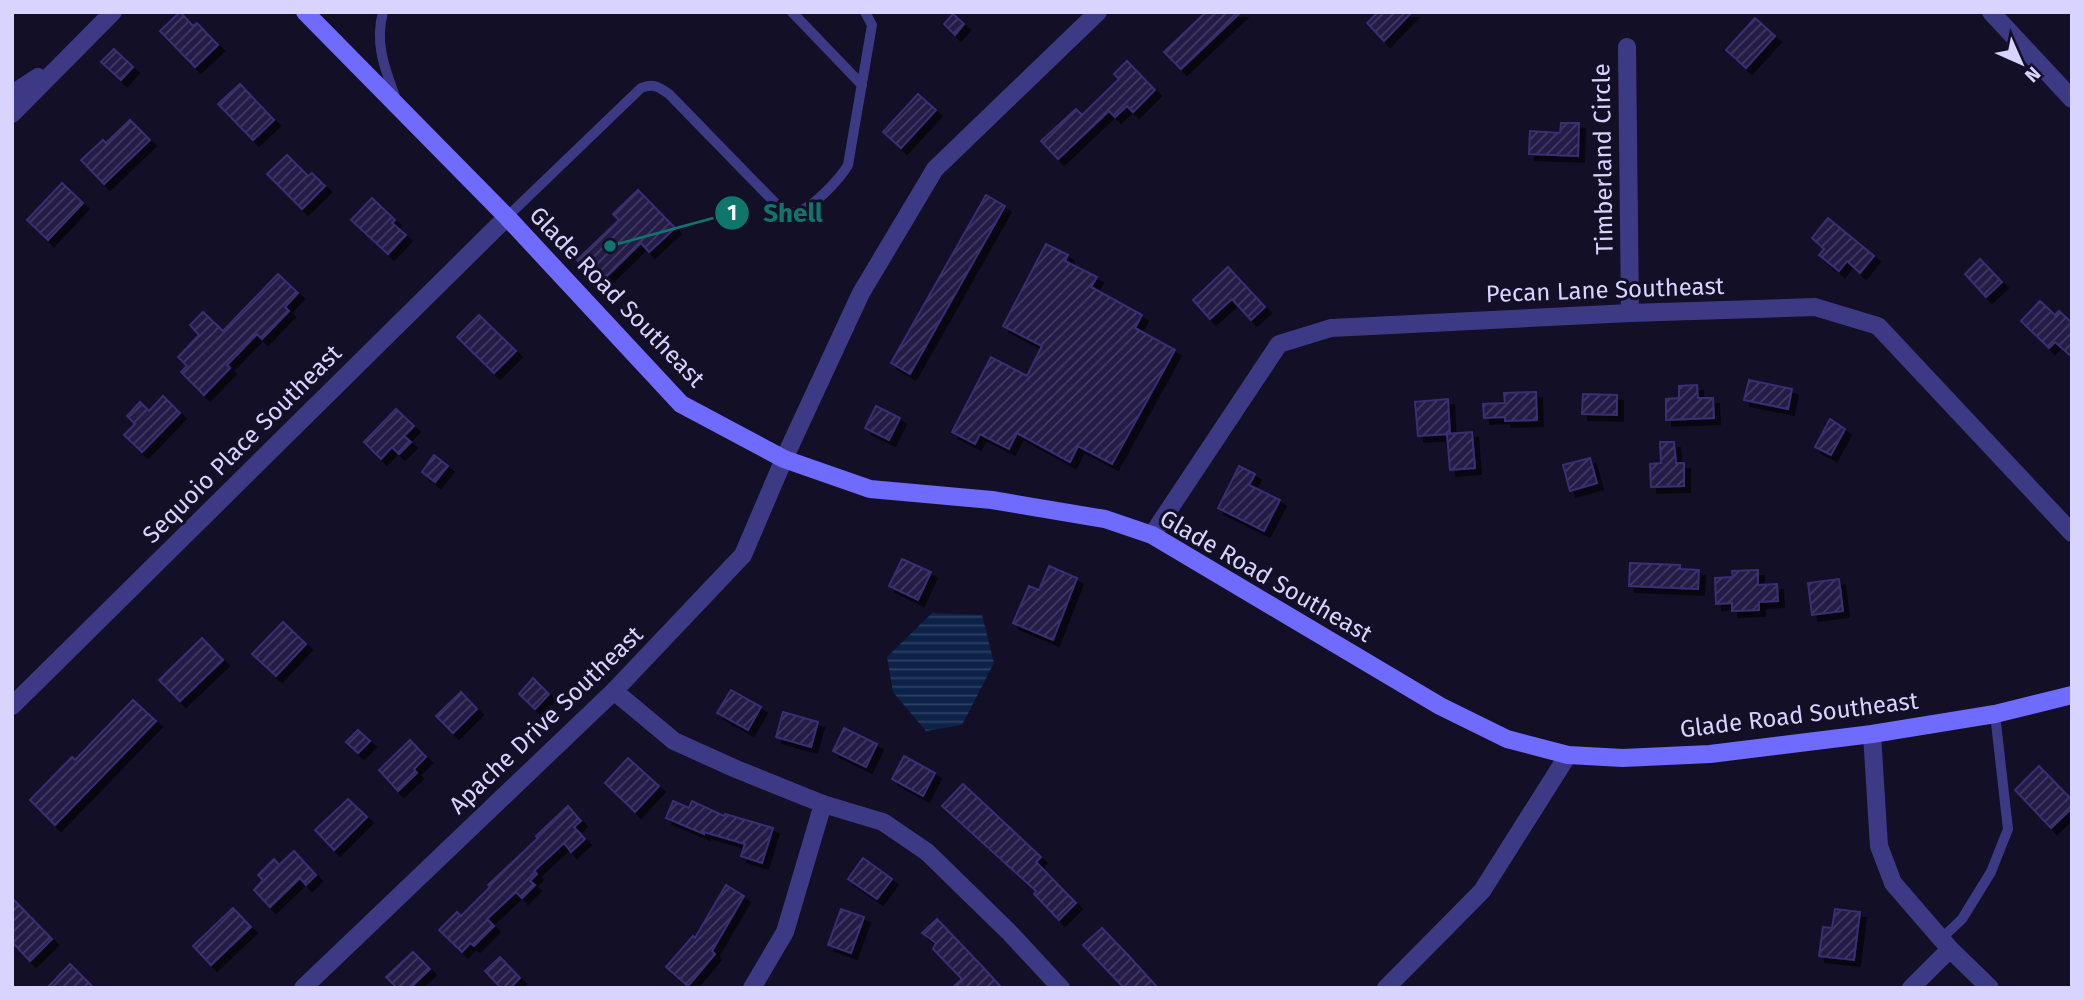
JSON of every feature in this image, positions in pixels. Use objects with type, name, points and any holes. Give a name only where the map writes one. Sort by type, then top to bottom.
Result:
[{"type":"street","points":[[12,114],[113,12]]},
{"type":"street","name":"Glade Road Southeast","points":[[305,12],[506,217],[681,404],[784,459],[870,489],[992,500],[1105,519],[1152,534],[1440,706],[1507,738],[1568,755],[1623,758],[1710,754],[1872,734],[1995,713],[2072,695]]},
{"type":"street","name":"Apache Drive Southeast","points":[[303,988],[614,691],[743,555],[861,293],[935,169],[1098,12]]},
{"type":"street","points":[[1991,12],[2072,99]]},
{"type":"street","name":"Timberland Circle","points":[[1627,47],[1630,313]]},
{"type":"street","points":[[12,94],[69,56]]},
{"type":"street","name":"Sequoio Place Southeast","points":[[12,706],[506,217]]},
{"type":"street","name":"Pecan Lane Southeast","points":[[1152,534],[1279,344],[1331,328],[1815,307],[1878,326],[2072,533]]},
{"type":"street","points":[[614,691],[674,741],[823,804],[883,822],[926,852],[1009,932],[1061,988]]},
{"type":"street","points":[[1872,734],[1879,846],[1893,883],[1946,944],[1990,988]]},
{"type":"street","points":[[1386,988],[1482,891],[1568,755]]},
{"type":"street","points":[[752,988],[786,932],[823,804]]},
{"type":"street","points":[[1911,988],[1946,944]]},
{"type":"lane","points":[[383,12],[378,29],[379,51],[399,108]]},
{"type":"lane","points":[[792,12],[862,85]]},
{"type":"lane","points":[[506,217],[641,88],[649,85],[659,86],[669,94],[779,207],[786,212],[801,211],[842,175],[848,165],[872,25],[864,12]]},
{"type":"lane","points":[[1946,944],[1991,872],[2008,829],[1995,713]]},
{"type":"water","points":[[932,613],[982,615],[994,663],[962,725],[926,731],[893,692],[887,657]]},
{"type":"building","points":[[180,12],[193,26],[197,23],[218,45],[195,67],[160,31]]},
{"type":"building","points":[[1206,12],[1241,12],[1181,69],[1164,52]]},
{"type":"building","points":[[1378,12],[1412,12],[1384,41],[1367,23]]},
{"type":"building","points":[[953,14],[964,24],[955,35],[944,24]]},
{"type":"building","points":[[1755,18],[1775,36],[1746,68],[1726,50]]},
{"type":"building","points":[[114,49],[133,67],[121,80],[101,62]]},
{"type":"building","points":[[1127,61],[1155,90],[1133,112],[1127,106],[1115,117],[1109,111],[1058,159],[1041,141],[1076,109],[1082,115],[1119,79],[1114,74]]},
{"type":"building","points":[[240,84],[274,120],[253,140],[218,104]]},
{"type":"building","points":[[918,94],[936,110],[901,148],[883,132]]},
{"type":"building","points":[[130,120],[150,140],[104,184],[81,160],[103,140],[106,143]]},
{"type":"building","points":[[1561,123],[1579,123],[1578,156],[1529,154],[1530,131],[1560,133]]},
{"type":"building","points":[[287,155],[308,176],[312,173],[325,186],[302,209],[267,174]]},
{"type":"building","points":[[62,183],[83,203],[48,240],[27,220]]},
{"type":"building","points":[[638,190],[675,228],[649,252],[641,243],[600,283],[577,260],[619,220],[613,214]]},
{"type":"building","points":[[986,195],[1005,206],[910,374],[891,363]]},
{"type":"building","points":[[372,198],[395,220],[392,223],[406,235],[388,254],[351,220]]},
{"type":"building","points":[[1828,218],[1874,256],[1860,273],[1847,261],[1839,271],[1819,255],[1824,249],[1812,238]]},
{"type":"building","points":[[1046,244],[1068,255],[1065,261],[1097,277],[1091,287],[1142,315],[1135,328],[1175,350],[1112,464],[1078,446],[1070,462],[1017,433],[1009,449],[980,434],[975,444],[952,432],[991,357],[1027,376],[1042,346],[1003,326]]},
{"type":"building","points":[[1980,259],[2002,282],[1986,297],[1965,274]]},
{"type":"building","points":[[1228,267],[1265,307],[1251,320],[1232,299],[1210,319],[1193,300]]},
{"type":"building","points":[[278,274],[298,293],[285,307],[289,311],[262,339],[257,334],[227,365],[230,368],[204,395],[181,372],[187,366],[178,357],[199,335],[190,325],[203,312],[223,331]]},
{"type":"building","points":[[2040,301],[2055,315],[2059,311],[2072,323],[2072,357],[2055,342],[2049,348],[2021,321]]},
{"type":"building","points":[[479,315],[516,351],[494,373],[457,337]]},
{"type":"building","points":[[1749,380],[1792,389],[1788,409],[1744,400]]},
{"type":"building","points":[[1697,385],[1698,398],[1713,398],[1714,418],[1666,420],[1666,399],[1679,398],[1679,386]]},
{"type":"building","points":[[1536,392],[1537,420],[1505,421],[1505,417],[1484,418],[1483,404],[1505,403],[1504,393]]},
{"type":"building","points":[[1583,394],[1617,395],[1617,415],[1582,414]]},
{"type":"building","points":[[163,396],[180,413],[142,452],[124,435],[135,424],[127,416],[140,402],[149,411]]},
{"type":"building","points":[[1448,399],[1450,434],[1418,436],[1415,402]]},
{"type":"building","points":[[876,406],[900,418],[889,440],[865,428]]},
{"type":"building","points":[[396,409],[414,426],[404,436],[411,442],[399,454],[392,447],[381,459],[364,442]]},
{"type":"building","points":[[1830,419],[1845,429],[1831,455],[1815,447]]},
{"type":"building","points":[[1472,432],[1475,468],[1450,470],[1447,434]]},
{"type":"building","points":[[1660,442],[1674,442],[1676,463],[1684,463],[1684,486],[1651,487],[1650,464],[1661,463]]},
{"type":"building","points":[[434,455],[448,466],[435,482],[422,472]]},
{"type":"building","points":[[1590,458],[1597,483],[1570,491],[1563,465]]},
{"type":"building","points":[[1239,466],[1255,474],[1249,485],[1280,500],[1264,531],[1218,508]]},
{"type":"building","points":[[902,559],[931,572],[918,600],[889,586]]},
{"type":"building","points":[[1630,563],[1680,565],[1680,569],[1699,570],[1698,589],[1629,586]]},
{"type":"building","points":[[1049,566],[1077,578],[1053,640],[1013,623],[1029,586],[1039,590]]},
{"type":"building","points":[[1758,570],[1758,585],[1777,584],[1778,601],[1759,602],[1759,610],[1732,611],[1732,603],[1716,604],[1715,578],[1733,577],[1732,571]]},
{"type":"building","points":[[1839,579],[1843,611],[1812,615],[1808,583]]},
{"type":"building","points":[[283,622],[306,644],[276,676],[252,654]]},
{"type":"building","points":[[202,638],[223,660],[180,701],[159,680]]},
{"type":"building","points":[[533,678],[549,694],[535,709],[519,694]]},
{"type":"building","points":[[731,690],[761,707],[748,730],[717,713]]},
{"type":"building","points":[[461,692],[477,709],[453,733],[436,716]]},
{"type":"building","points":[[133,700],[156,721],[55,825],[30,800],[72,757],[75,760]]},
{"type":"building","points":[[783,712],[818,722],[811,747],[776,737]]},
{"type":"building","points":[[844,728],[877,744],[866,767],[833,751]]},
{"type":"building","points":[[358,730],[370,741],[358,753],[346,742]]},
{"type":"building","points":[[410,740],[426,757],[414,769],[417,773],[398,791],[379,770]]},
{"type":"building","points":[[904,756],[935,773],[923,796],[892,779]]},
{"type":"building","points":[[628,758],[659,786],[635,812],[605,783]]},
{"type":"building","points":[[2039,766],[2072,800],[2072,808],[2051,828],[2015,790]]},
{"type":"building","points":[[963,784],[1041,857],[1036,862],[1076,903],[1059,920],[1034,894],[1036,891],[942,806]]},
{"type":"building","points":[[348,799],[367,817],[334,850],[315,830]]},
{"type":"building","points":[[673,801],[689,808],[692,801],[724,816],[725,814],[773,828],[762,863],[741,856],[745,844],[704,834],[666,818]]},
{"type":"building","points":[[568,806],[581,821],[574,827],[585,839],[571,852],[564,843],[534,871],[537,874],[530,881],[535,885],[522,898],[516,892],[487,919],[494,926],[474,946],[470,943],[462,952],[439,930],[457,912],[461,916],[490,887],[488,885]]},
{"type":"building","points":[[294,851],[316,875],[306,885],[300,878],[270,907],[254,890],[263,880],[258,875],[274,859],[279,865]]},
{"type":"building","points":[[863,858],[892,879],[877,899],[848,879]]},
{"type":"building","points":[[726,885],[744,896],[712,951],[715,954],[688,986],[666,967],[693,936],[695,938]]},
{"type":"building","points":[[12,898],[52,939],[30,961],[12,942]]},
{"type":"building","points":[[233,908],[251,927],[211,965],[193,946]]},
{"type":"building","points":[[841,909],[864,917],[851,953],[828,945]]},
{"type":"building","points":[[1835,909],[1860,912],[1854,960],[1819,956],[1823,927],[1832,928]]},
{"type":"building","points":[[937,919],[1002,988],[952,988],[962,979],[933,949],[936,943],[922,933]]},
{"type":"building","points":[[1102,928],[1158,988],[1124,988],[1083,945]]},
{"type":"building","points":[[413,952],[430,969],[410,988],[397,988],[386,977]]},
{"type":"building","points":[[500,957],[520,978],[510,988],[501,988],[485,971]]},
{"type":"building","points":[[70,964],[94,988],[47,988]]},
{"type":"place","name":"Shell","points":[[610,246]]}]
